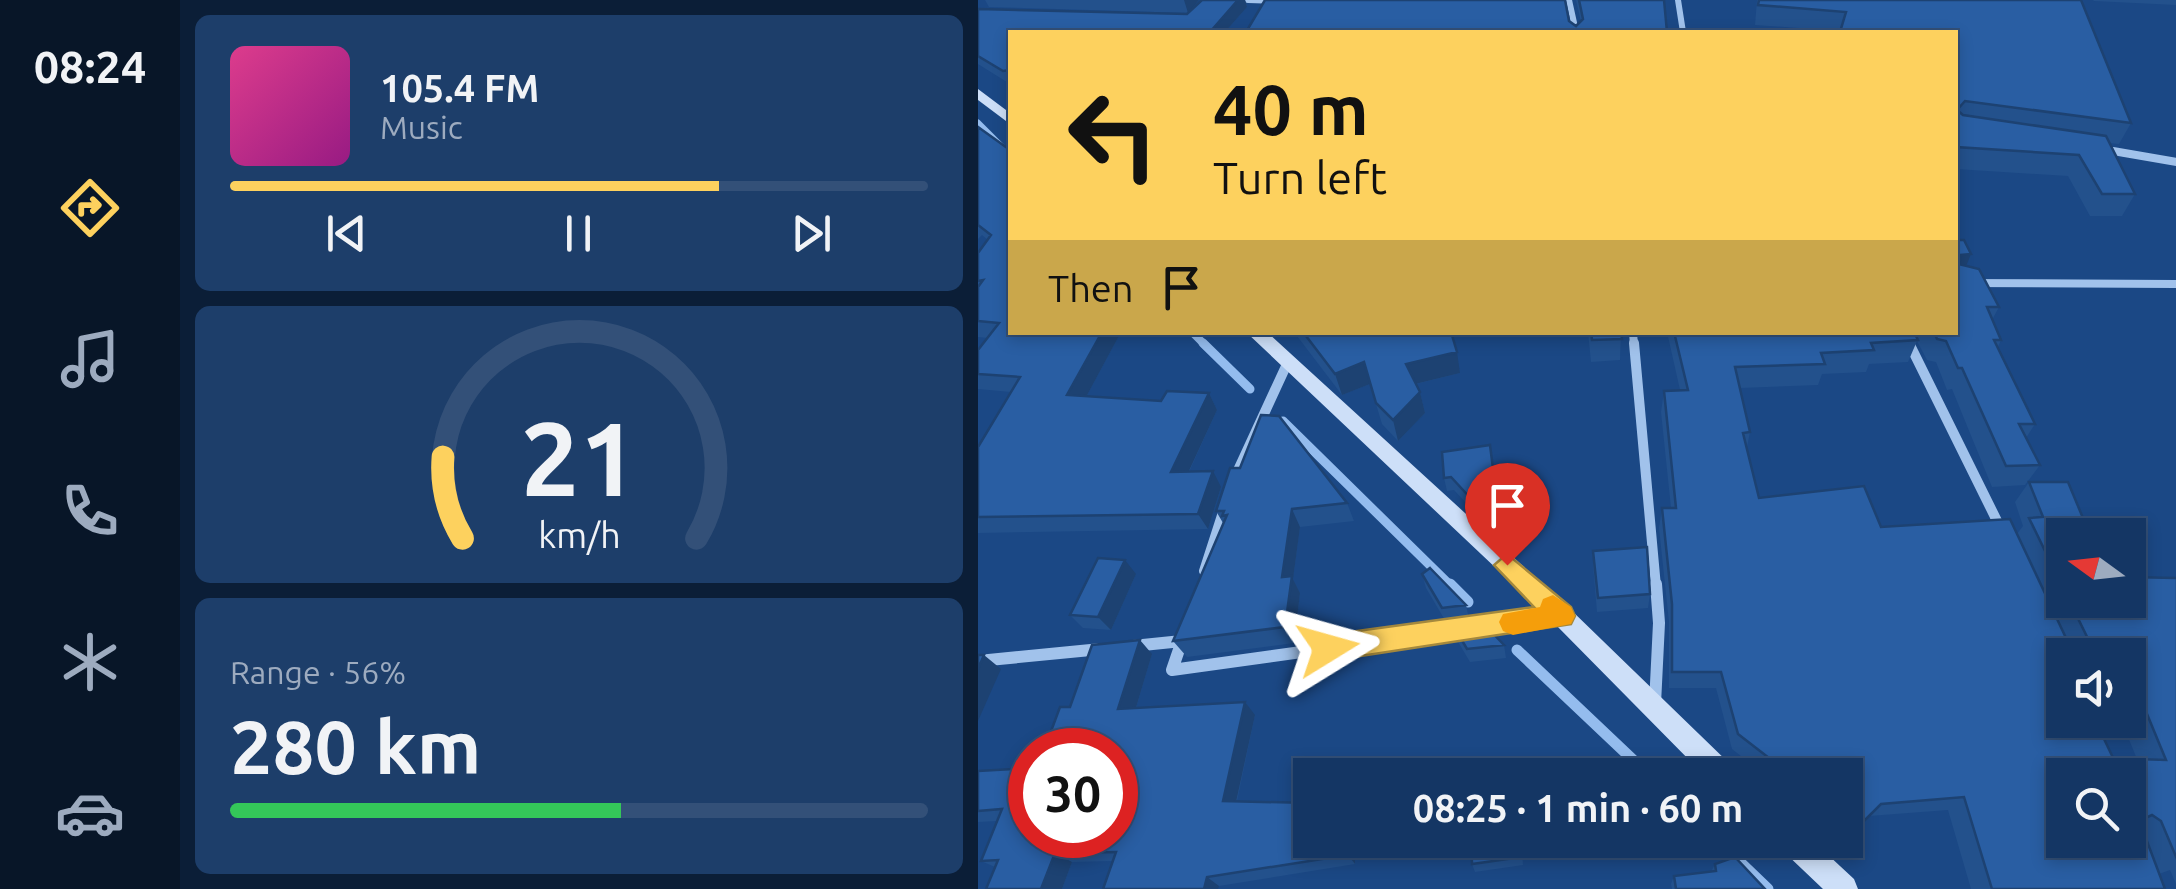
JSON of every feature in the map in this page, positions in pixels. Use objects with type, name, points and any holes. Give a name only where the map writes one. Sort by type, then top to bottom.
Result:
[{"type":"main road","points":[[978,93],[1008,118]]},
{"type":"main road","points":[[1258,335],[1562,616],[1705,758]]},
{"type":"main road","points":[[1811,858],[1844,889]]},
{"type":"street","points":[[1248,0],[1290,1]]},
{"type":"street","points":[[1568,0],[1576,30]]},
{"type":"street","points":[[1678,0],[1683,30]]},
{"type":"street","points":[[2096,148],[2176,162]]},
{"type":"street","points":[[1958,283],[2176,284]]},
{"type":"street","points":[[1632,335],[1659,623],[1654,710]]},
{"type":"street","points":[[1905,335],[2010,548]]},
{"type":"street","points":[[1200,585],[1241,454],[1287,364]]},
{"type":"street","points":[[1188,622],[1172,670],[1562,616]]},
{"type":"street","points":[[1126,647],[1182,641]]},
{"type":"street","points":[[978,662],[1108,648]]},
{"type":"building","points":[[1202,0],[1238,0],[1212,30],[1008,30],[1008,70],[978,56],[978,9],[1187,14]]},
{"type":"building","points":[[1265,0],[1565,0],[1569,21],[1576,26],[1583,19],[1579,0],[1664,0],[1667,30],[1247,30]]},
{"type":"building","points":[[1759,0],[2081,0],[2131,123],[1965,101],[1958,109],[1958,30],[1841,30],[1846,12],[1758,5]]},
{"type":"building","points":[[1958,111],[1963,115],[2106,136],[2135,194],[2102,194],[2079,155],[1958,147]]},
{"type":"building","points":[[978,127],[1008,149],[1008,335],[1100,335],[1067,395],[1161,401],[1167,391],[1209,393],[1171,472],[1213,471],[1198,514],[978,517],[978,447],[1020,377],[978,374],[978,350],[999,323],[978,321],[978,287],[983,280],[978,281],[978,253],[991,235],[978,225]]},
{"type":"building","points":[[1958,240],[1964,240],[1971,254],[1961,255],[1959,264],[1979,269],[1999,307],[1987,307],[2001,340],[1994,340],[2035,424],[2019,424],[2040,465],[2006,466],[1962,368],[1958,368],[1946,341],[1935,335],[1958,335]]},
{"type":"building","points":[[1305,335],[1452,335],[1457,352],[1406,364],[1420,392],[1393,420],[1376,403],[1364,362],[1335,374]]},
{"type":"building","points":[[1591,335],[1621,335],[1622,339],[1592,340]]},
{"type":"building","points":[[1675,335],[1916,335],[1918,340],[1871,343],[1874,350],[1821,353],[1825,364],[1735,367],[1750,432],[1743,433],[1759,498],[1864,486],[1881,527],[2010,519],[2046,596],[2046,618],[2057,618],[2066,638],[2046,638],[2046,738],[2104,738],[2113,758],[2046,758],[2046,858],[2146,858],[2146,839],[2165,889],[1992,889],[1964,797],[1881,804],[1863,822],[1863,758],[1769,758],[1738,734],[1721,672],[1672,672],[1672,604],[1662,508],[1676,508],[1664,391],[1688,390]]},
{"type":"building","points":[[1261,415],[1279,416],[1347,503],[1292,509],[1282,577],[1292,576],[1285,627],[1173,641],[1227,515],[1216,511],[1230,468],[1240,468]]},
{"type":"building","points":[[1490,445],[1496,492],[1475,503],[1451,477],[1444,478],[1442,452]]},
{"type":"building","points":[[2029,482],[2068,482],[2083,518],[2046,518],[2046,553],[2029,518],[2043,517]]},
{"type":"building","points":[[1647,547],[1650,594],[1598,598],[1593,551]]},
{"type":"building","points":[[1098,558],[1125,560],[1098,617],[1070,615]]},
{"type":"building","points":[[1430,568],[1466,605],[1442,608],[1422,574]]},
{"type":"building","points":[[2146,577],[2177,578],[2177,859],[2161,821],[2152,815],[2146,818],[2146,759],[2166,760],[2146,712],[2146,638],[2088,638],[2078,618],[2146,618]]},
{"type":"building","points":[[1483,623],[1504,645],[1467,649],[1454,627]]},
{"type":"building","points":[[1140,640],[1118,709],[1245,702],[1223,801],[1293,803],[1293,858],[1329,858],[1207,877],[1204,889],[1103,889],[1114,858],[1138,858],[1138,728],[1052,728],[1060,707],[1070,707],[1092,645]]},
{"type":"building","points":[[1008,769],[1008,858],[1053,858],[1041,889],[986,889],[998,860],[981,861],[1002,809],[978,811],[978,771]]},
{"type":"building","points":[[1472,858],[1515,858],[1472,864]]},
{"type":"building","points":[[1736,858],[1765,889],[1676,889],[1674,876],[1716,871],[1715,864]]},
{"type":"waterway","points":[[978,122],[1008,152]]},
{"type":"waterway","points":[[1195,335],[1203,343]]},
{"type":"waterway","points":[[1203,343],[1250,389]]},
{"type":"waterway","points":[[1203,343],[1206,346]]},
{"type":"waterway","points":[[1283,421],[1452,587]]},
{"type":"waterway","points":[[1450,584],[1468,602]]},
{"type":"waterway","points":[[1517,650],[1631,758]]},
{"type":"waterway","points":[[1736,858],[1768,889]]},
{"type":"slow traffic","points":[[1513,622],[1562,616],[1553,607]]},
{"type":"route","points":[[1328,648],[1562,616],[1507,565]]}]
